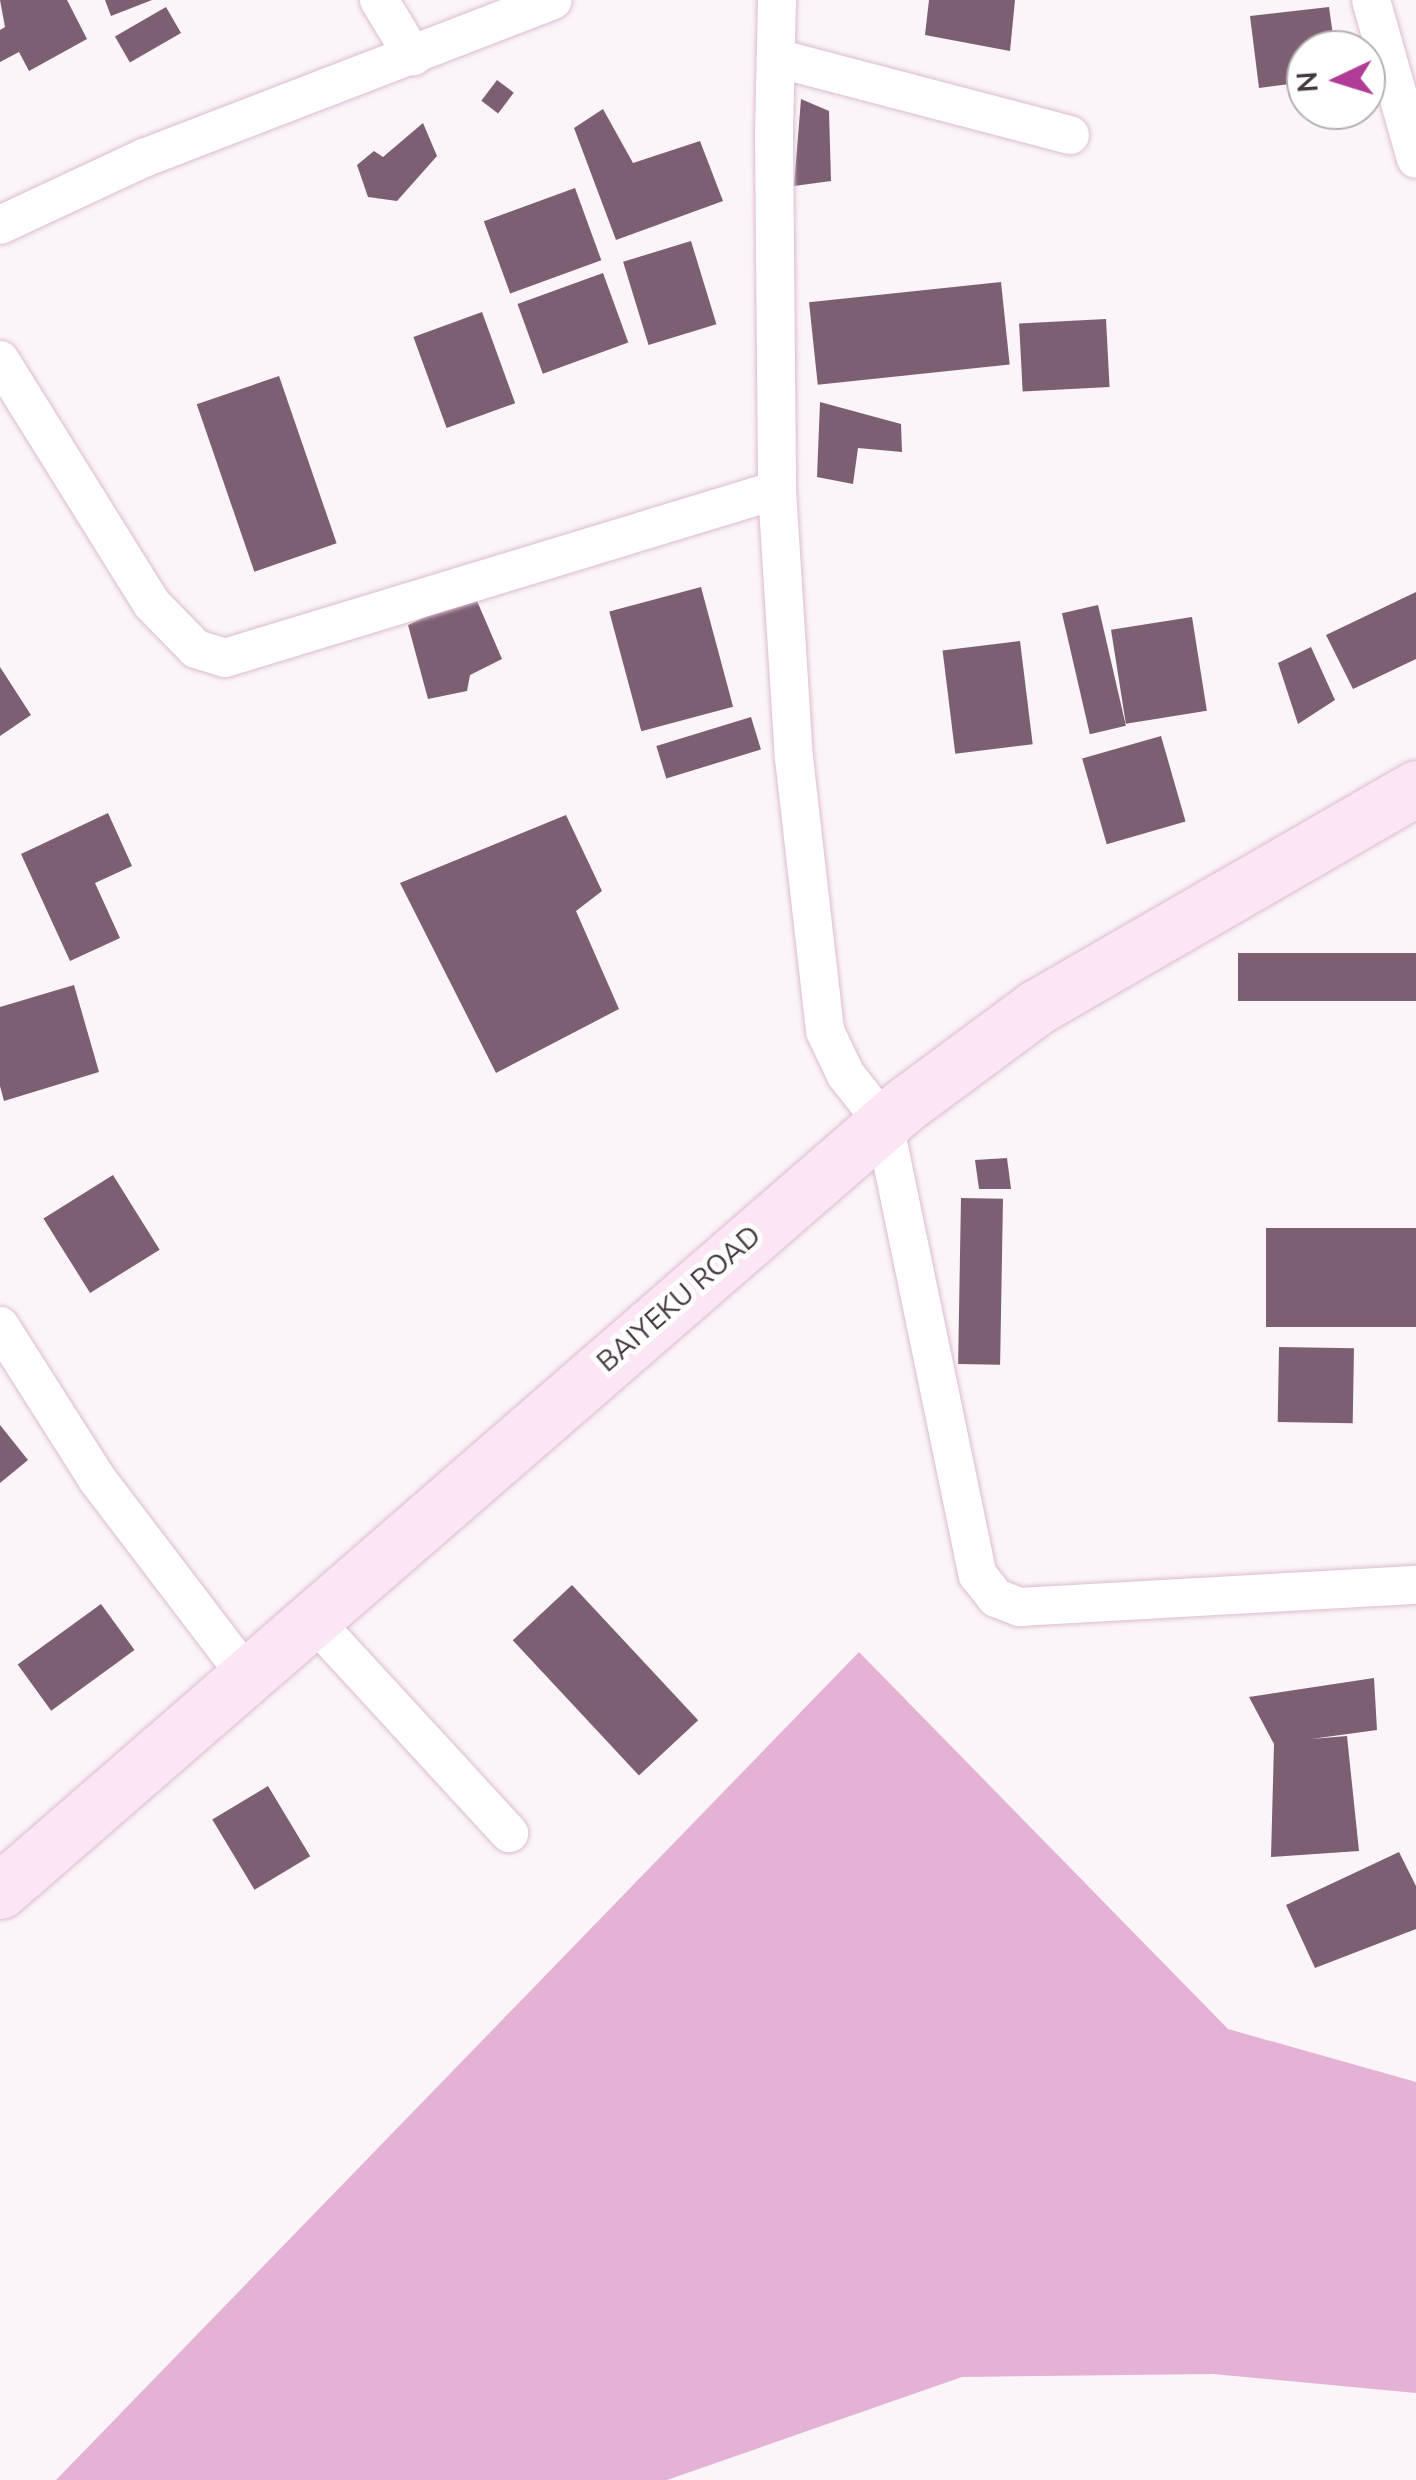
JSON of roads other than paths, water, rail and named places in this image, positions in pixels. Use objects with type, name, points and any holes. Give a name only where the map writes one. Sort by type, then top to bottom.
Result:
[{"type":"main road","name":"BAIYEKU ROAD","points":[[0,1891],[128,1776],[315,1622],[626,1343],[884,1124],[1037,1007],[1416,788]]},
{"type":"street","points":[[379,0],[413,56]]},
{"type":"street","points":[[0,225],[144,158],[553,0]]},
{"type":"street","points":[[777,0],[777,490],[794,758],[825,1031],[846,1076],[884,1124],[978,1575],[996,1598],[1020,1607],[1416,1585]]},
{"type":"street","points":[[1371,0],[1403,59],[1416,159]]},
{"type":"street","points":[[776,58],[1070,135]]},
{"type":"street","points":[[0,360],[152,604],[196,649],[225,658],[777,490]]},
{"type":"street","points":[[0,1326],[97,1478],[248,1676]]},
{"type":"street","points":[[315,1622],[509,1833]]}]
